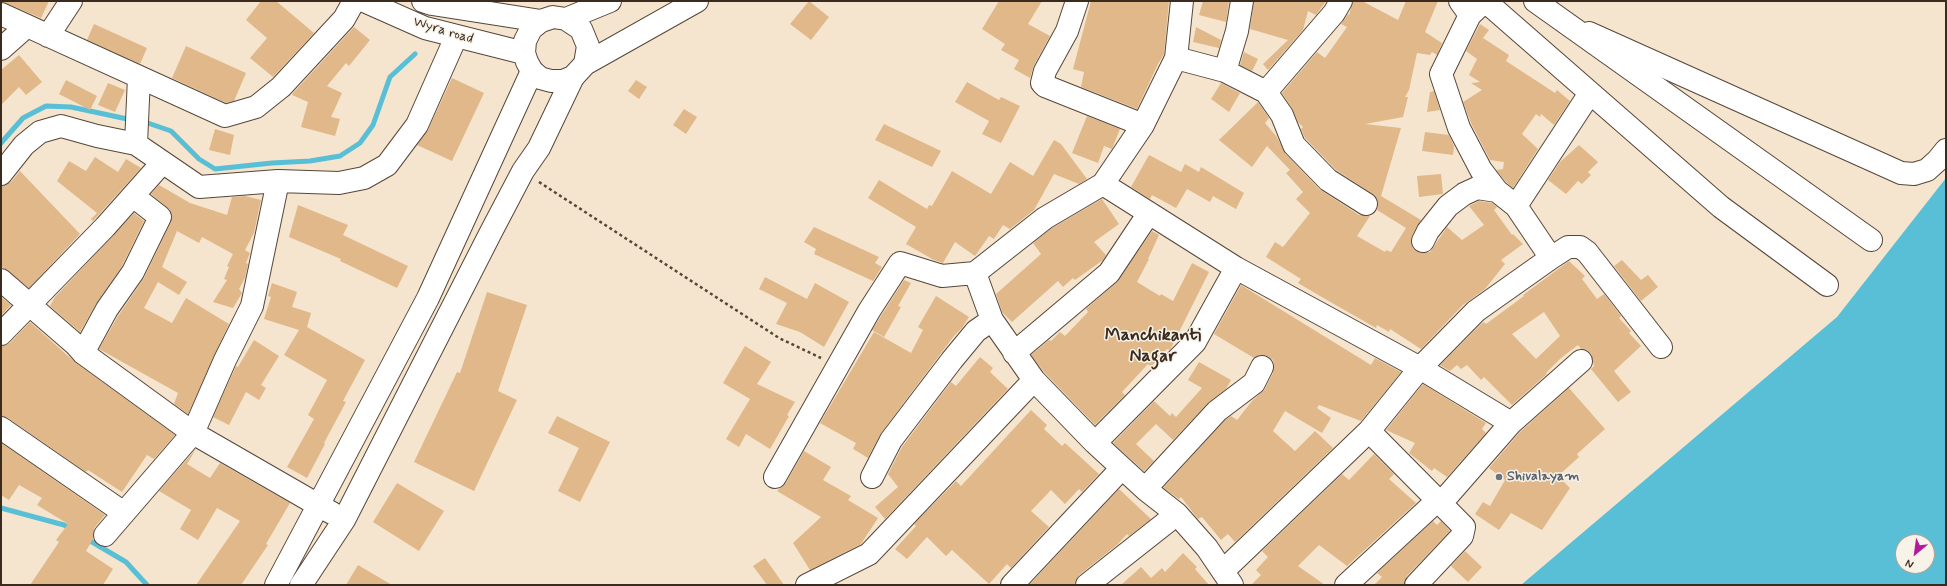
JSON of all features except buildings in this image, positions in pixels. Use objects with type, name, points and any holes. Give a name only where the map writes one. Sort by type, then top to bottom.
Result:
[{"type":"street","points":[[48,36],[71,1]]},
{"type":"street","points":[[1,14],[225,116],[256,107],[281,87],[344,19],[354,1]]},
{"type":"street","name":"Wyra road","points":[[364,1],[425,28],[528,62],[540,78],[551,81],[562,81],[697,1]]},
{"type":"street","name":"Wyra road","points":[[423,1],[432,4],[541,21],[553,17],[566,19],[610,1]]},
{"type":"street","points":[[1077,1],[1067,31],[1045,71],[1042,83],[1045,86],[1143,125]]},
{"type":"street","points":[[775,477],[838,366],[900,263],[942,276],[975,273],[1045,218],[1103,184],[1143,125],[1176,58],[1182,1]]},
{"type":"street","points":[[1225,71],[1237,31],[1242,1]]},
{"type":"street","points":[[1266,92],[1334,13],[1341,1]]},
{"type":"street","points":[[1552,258],[1516,206],[1497,191],[1481,170],[1458,128],[1441,74],[1465,8],[1485,1],[1721,207],[1827,285]]},
{"type":"street","points":[[1535,1],[1871,240]]},
{"type":"street","points":[[301,585],[344,520],[523,171],[539,148],[579,70],[588,46],[581,29],[566,19]]},
{"type":"street","points":[[276,585],[320,506],[428,298],[528,62],[525,41],[531,29],[541,21]]},
{"type":"street","points":[[1564,22],[1901,173],[1914,174],[1927,170],[1938,161],[1946,150]]},
{"type":"street","points":[[1,49],[26,26]]},
{"type":"street","points":[[1,174],[24,145],[40,132],[61,126],[97,136],[136,139],[162,163],[199,187],[278,180],[339,183],[364,178],[387,165],[417,125],[456,37]]},
{"type":"street","points":[[1176,58],[1225,71],[1266,92],[1282,115],[1294,145],[1328,180],[1366,204]]},
{"type":"street","points":[[136,139],[138,77]]},
{"type":"street","points":[[1516,206],[1590,93]]},
{"type":"street","points":[[1,334],[133,196],[162,163]]},
{"type":"street","points":[[105,535],[193,433],[225,360],[252,306],[278,180]]},
{"type":"street","points":[[1103,184],[1236,268],[1420,368],[1511,423]]},
{"type":"street","points":[[1423,241],[1428,231],[1448,206],[1464,194],[1478,188],[1497,191]]},
{"type":"street","points":[[83,353],[107,309],[133,272],[160,217],[133,196]]},
{"type":"street","points":[[1014,353],[1109,274],[1149,213]]},
{"type":"street","points":[[975,273],[992,320],[1034,380],[1122,468],[1145,489],[1177,514],[1207,548],[1227,578],[1368,431],[1420,368],[1476,311],[1568,247],[1580,247],[1587,252],[1661,347]]},
{"type":"street","points":[[1096,443],[1195,342],[1236,268]]},
{"type":"street","points":[[1,280],[83,353],[193,433],[344,520]]},
{"type":"street","points":[[872,477],[891,440],[947,366],[976,331],[992,320]]},
{"type":"street","points":[[1346,585],[1440,501],[1511,423],[1581,361]]},
{"type":"street","points":[[1145,489],[1217,411],[1254,383],[1262,367]]},
{"type":"street","points":[[807,585],[869,554],[1034,380]]},
{"type":"street","points":[[1,428],[124,513]]},
{"type":"street","points":[[1368,431],[1462,523],[1464,532],[1416,585]]},
{"type":"street","points":[[1012,585],[1122,468]]},
{"type":"street","points":[[1087,585],[1177,514]]},
{"type":"path","points":[[523,171],[779,338],[838,366]]},
{"type":"water","points":[[1946,178],[1946,585],[1521,585],[1837,317]]},
{"type":"waterway","points":[[142,121],[171,131],[199,159],[215,169],[310,161],[340,156],[360,143],[373,125],[390,77],[415,54]]},
{"type":"waterway","points":[[1,143],[23,118],[46,106],[71,107],[132,120]]},
{"type":"waterway","points":[[1,508],[64,525],[71,529]]},
{"type":"waterway","points":[[87,539],[126,562],[147,585]]},
{"type":"place","name":"Shivalayam","points":[[1499,477]]},
{"type":"district","name":"Manchikanti Nagar","points":[[1153,346]]}]
